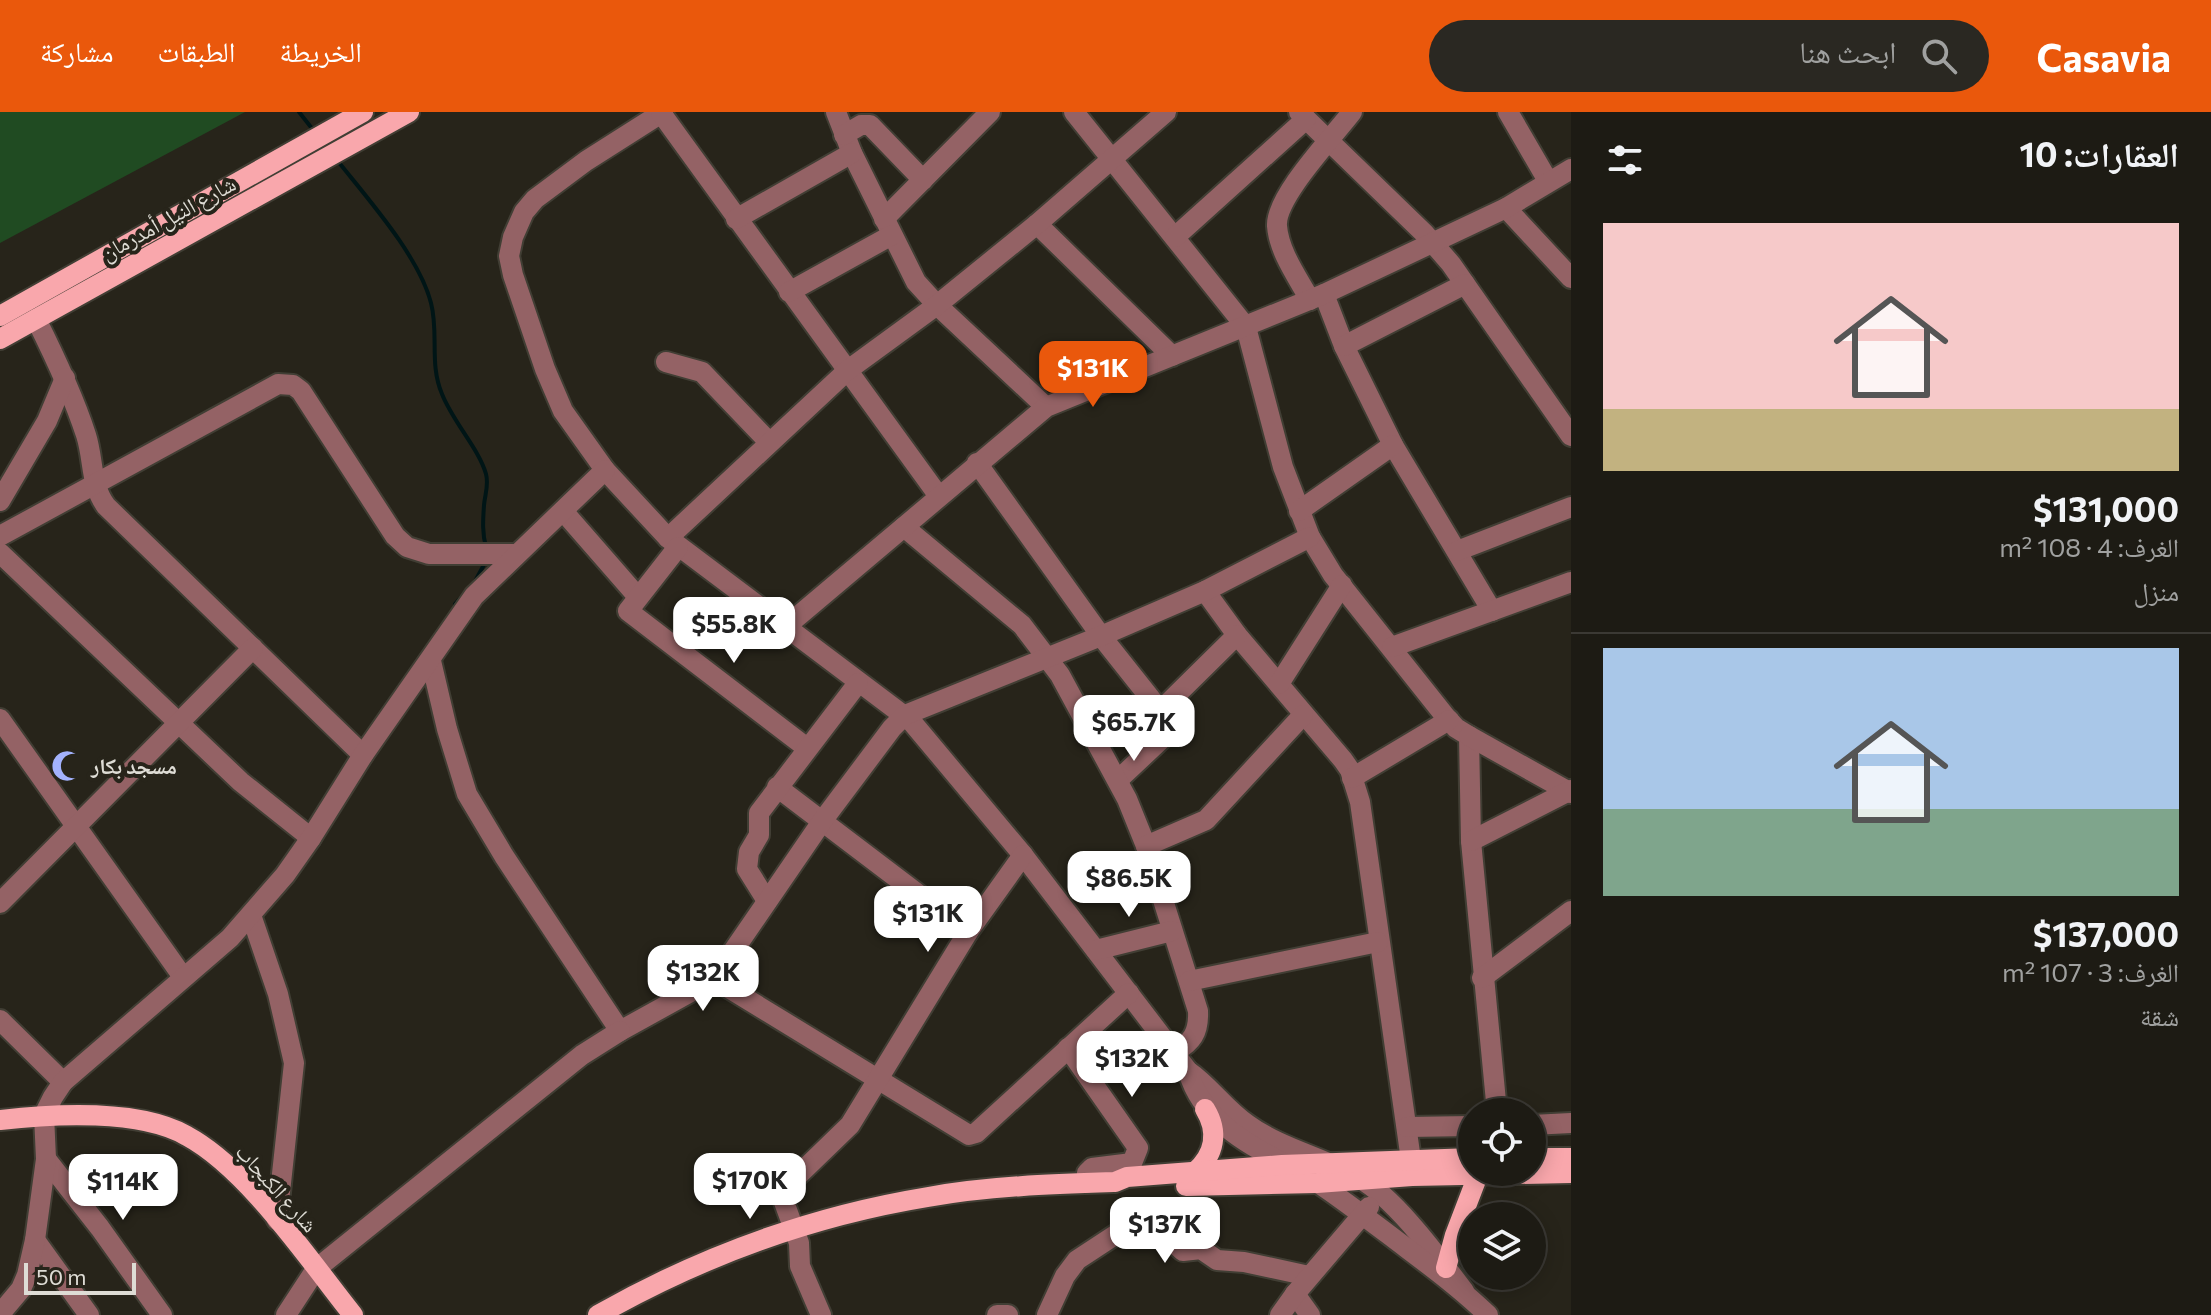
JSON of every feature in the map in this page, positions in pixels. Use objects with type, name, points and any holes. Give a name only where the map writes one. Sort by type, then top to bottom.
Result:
[{"type":"main road","points":[[0,316],[292,151],[356,123],[409,112]]},
{"type":"main road","name":"شارع النيل أمدرمان","points":[[0,339],[303,170],[356,123]]},
{"type":"main road","points":[[1195,1172],[1208,1157],[1214,1138],[1205,1109]]},
{"type":"main road","name":"شارع الكبجاب","points":[[0,1120],[44,1115],[125,1120],[158,1125],[185,1134],[229,1166],[353,1315]]},
{"type":"main road","points":[[1546,1158],[1571,1158]]},
{"type":"main road","points":[[598,1315],[681,1272],[794,1230],[859,1211],[928,1197],[1282,1165],[1411,1160],[1458,1163]]},
{"type":"main road","points":[[1115,1182],[1130,1188],[1317,1183],[1458,1166]]},
{"type":"main road","points":[[1546,1171],[1571,1173]]},
{"type":"main road","points":[[1446,1268],[1465,1186]]},
{"type":"street","points":[[836,112],[848,144],[916,282],[1046,407]]},
{"type":"street","points":[[789,292],[888,227],[923,180],[990,112]]},
{"type":"street","points":[[1074,112],[1246,327],[1283,467],[1299,511],[1310,537],[1342,585],[1456,728],[1570,791]]},
{"type":"street","points":[[807,748],[629,612],[673,543],[769,442],[848,370],[937,305],[1037,224],[1166,112]]},
{"type":"street","points":[[1352,112],[1292,187],[1279,209],[1277,221],[1285,253],[1317,297],[1393,445],[1492,611]]},
{"type":"street","points":[[1508,112],[1548,181]]},
{"type":"street","points":[[938,495],[662,113],[586,161],[535,199],[524,212],[510,248],[513,275],[555,394],[569,421],[605,470],[673,543],[905,715],[1023,855],[1188,1071],[1204,1082],[1247,1124],[1273,1140],[1362,1179],[1488,1315]]},
{"type":"street","points":[[1175,237],[1303,116],[1434,244],[1571,436]]},
{"type":"street","points":[[736,219],[848,144],[861,125],[875,128],[923,180]]},
{"type":"street","points":[[784,628],[1046,407],[1246,327],[1434,244],[1506,208],[1571,169]]},
{"type":"street","points":[[1506,208],[1571,278]]},
{"type":"street","points":[[1037,224],[1172,356]]},
{"type":"street","points":[[1344,346],[1465,284]]},
{"type":"street","points":[[36,319],[65,378],[88,438],[95,485],[106,506],[363,755]]},
{"type":"street","points":[[666,362],[702,372],[769,442]]},
{"type":"street","points":[[0,501],[47,421],[65,378]]},
{"type":"street","points":[[0,536],[278,384],[286,383],[301,391],[395,536],[407,547],[429,554],[514,554]]},
{"type":"street","points":[[1299,511],[1393,445]]},
{"type":"street","points":[[977,463],[1101,636],[1170,723],[1170,730],[1118,780]]},
{"type":"street","points":[[12,1310],[27,1275],[35,1240],[46,1159],[44,1115],[63,1082],[230,938],[251,915],[311,838],[363,755],[474,596],[514,554],[605,470]]},
{"type":"street","points":[[1457,551],[1571,507]]},
{"type":"street","points":[[563,511],[638,597]]},
{"type":"street","points":[[904,527],[1022,625],[1048,657],[1118,780],[1146,846],[1198,1011],[1197,1032],[1190,1043],[1174,1053]]},
{"type":"street","points":[[286,1315],[316,1269],[582,1055],[714,979],[823,820],[905,715],[1205,591],[1310,537]]},
{"type":"street","points":[[0,553],[241,782],[311,838]]},
{"type":"street","points":[[1279,684],[1342,585]]},
{"type":"street","points":[[1205,591],[1237,635],[1343,760],[1352,778],[1360,802],[1411,1160]]},
{"type":"street","points":[[1392,647],[1492,611],[1568,591]]},
{"type":"street","points":[[1161,710],[1237,635]]},
{"type":"street","points":[[0,903],[253,648]]},
{"type":"street","points":[[431,661],[467,794],[504,856],[620,1031]]},
{"type":"street","points":[[767,901],[747,869],[749,852],[759,835],[759,813],[858,683]]},
{"type":"street","points":[[1146,846],[1206,820],[1303,715]]},
{"type":"street","points":[[0,719],[183,977]]},
{"type":"street","points":[[1352,778],[1449,720]]},
{"type":"street","points":[[1469,736],[1471,841],[1495,1098]]},
{"type":"street","points":[[777,787],[968,932]]},
{"type":"street","points":[[1471,841],[1570,791]]},
{"type":"street","points":[[821,1315],[803,1275],[799,1243],[784,1202],[786,1187],[844,1131],[968,932],[1023,855]]},
{"type":"street","points":[[1482,978],[1571,911]]},
{"type":"street","points":[[251,915],[278,994],[294,1063],[277,1220]]},
{"type":"street","points":[[1096,950],[1172,931]]},
{"type":"street","points":[[1189,981],[1378,942]]},
{"type":"street","points":[[714,979],[966,1135],[973,1134],[1129,993]]},
{"type":"street","points":[[0,1020],[63,1082]]},
{"type":"street","points":[[1068,1048],[1138,1148],[1132,1163],[1092,1168],[1087,1173],[1086,1183]]},
{"type":"street","points":[[1188,1071],[1194,1092],[1205,1109],[1250,1146],[1317,1183],[1464,1291]]},
{"type":"street","points":[[1546,1124],[1571,1123]]},
{"type":"street","points":[[1407,1127],[1458,1126]]},
{"type":"street","points":[[46,1159],[162,1315]]},
{"type":"street","points":[[1280,1315],[1379,1194]]},
{"type":"street","points":[[1047,1315],[1065,1276],[1077,1260],[1144,1216],[1183,1251],[1201,1249],[1217,1260],[1244,1262],[1309,1276]]},
{"type":"street","points":[[35,1240],[89,1315]]},
{"type":"street","points":[[1295,1294],[1310,1315]]},
{"type":"street","points":[[997,1315],[1008,1315]]},
{"type":"green space","points":[[0,112],[245,112],[0,243]]},
{"type":"waterway","points":[[299,112],[314,131]]},
{"type":"waterway","points":[[337,160],[391,228],[425,285],[433,314],[438,383],[486,474],[483,526],[486,547]]},
{"type":"waterway","points":[[473,585],[486,561]]},
{"type":"waterway","points":[[455,604],[464,594]]},
{"type":"place","name":"مسجد بكار","points":[[67,766]]}]
